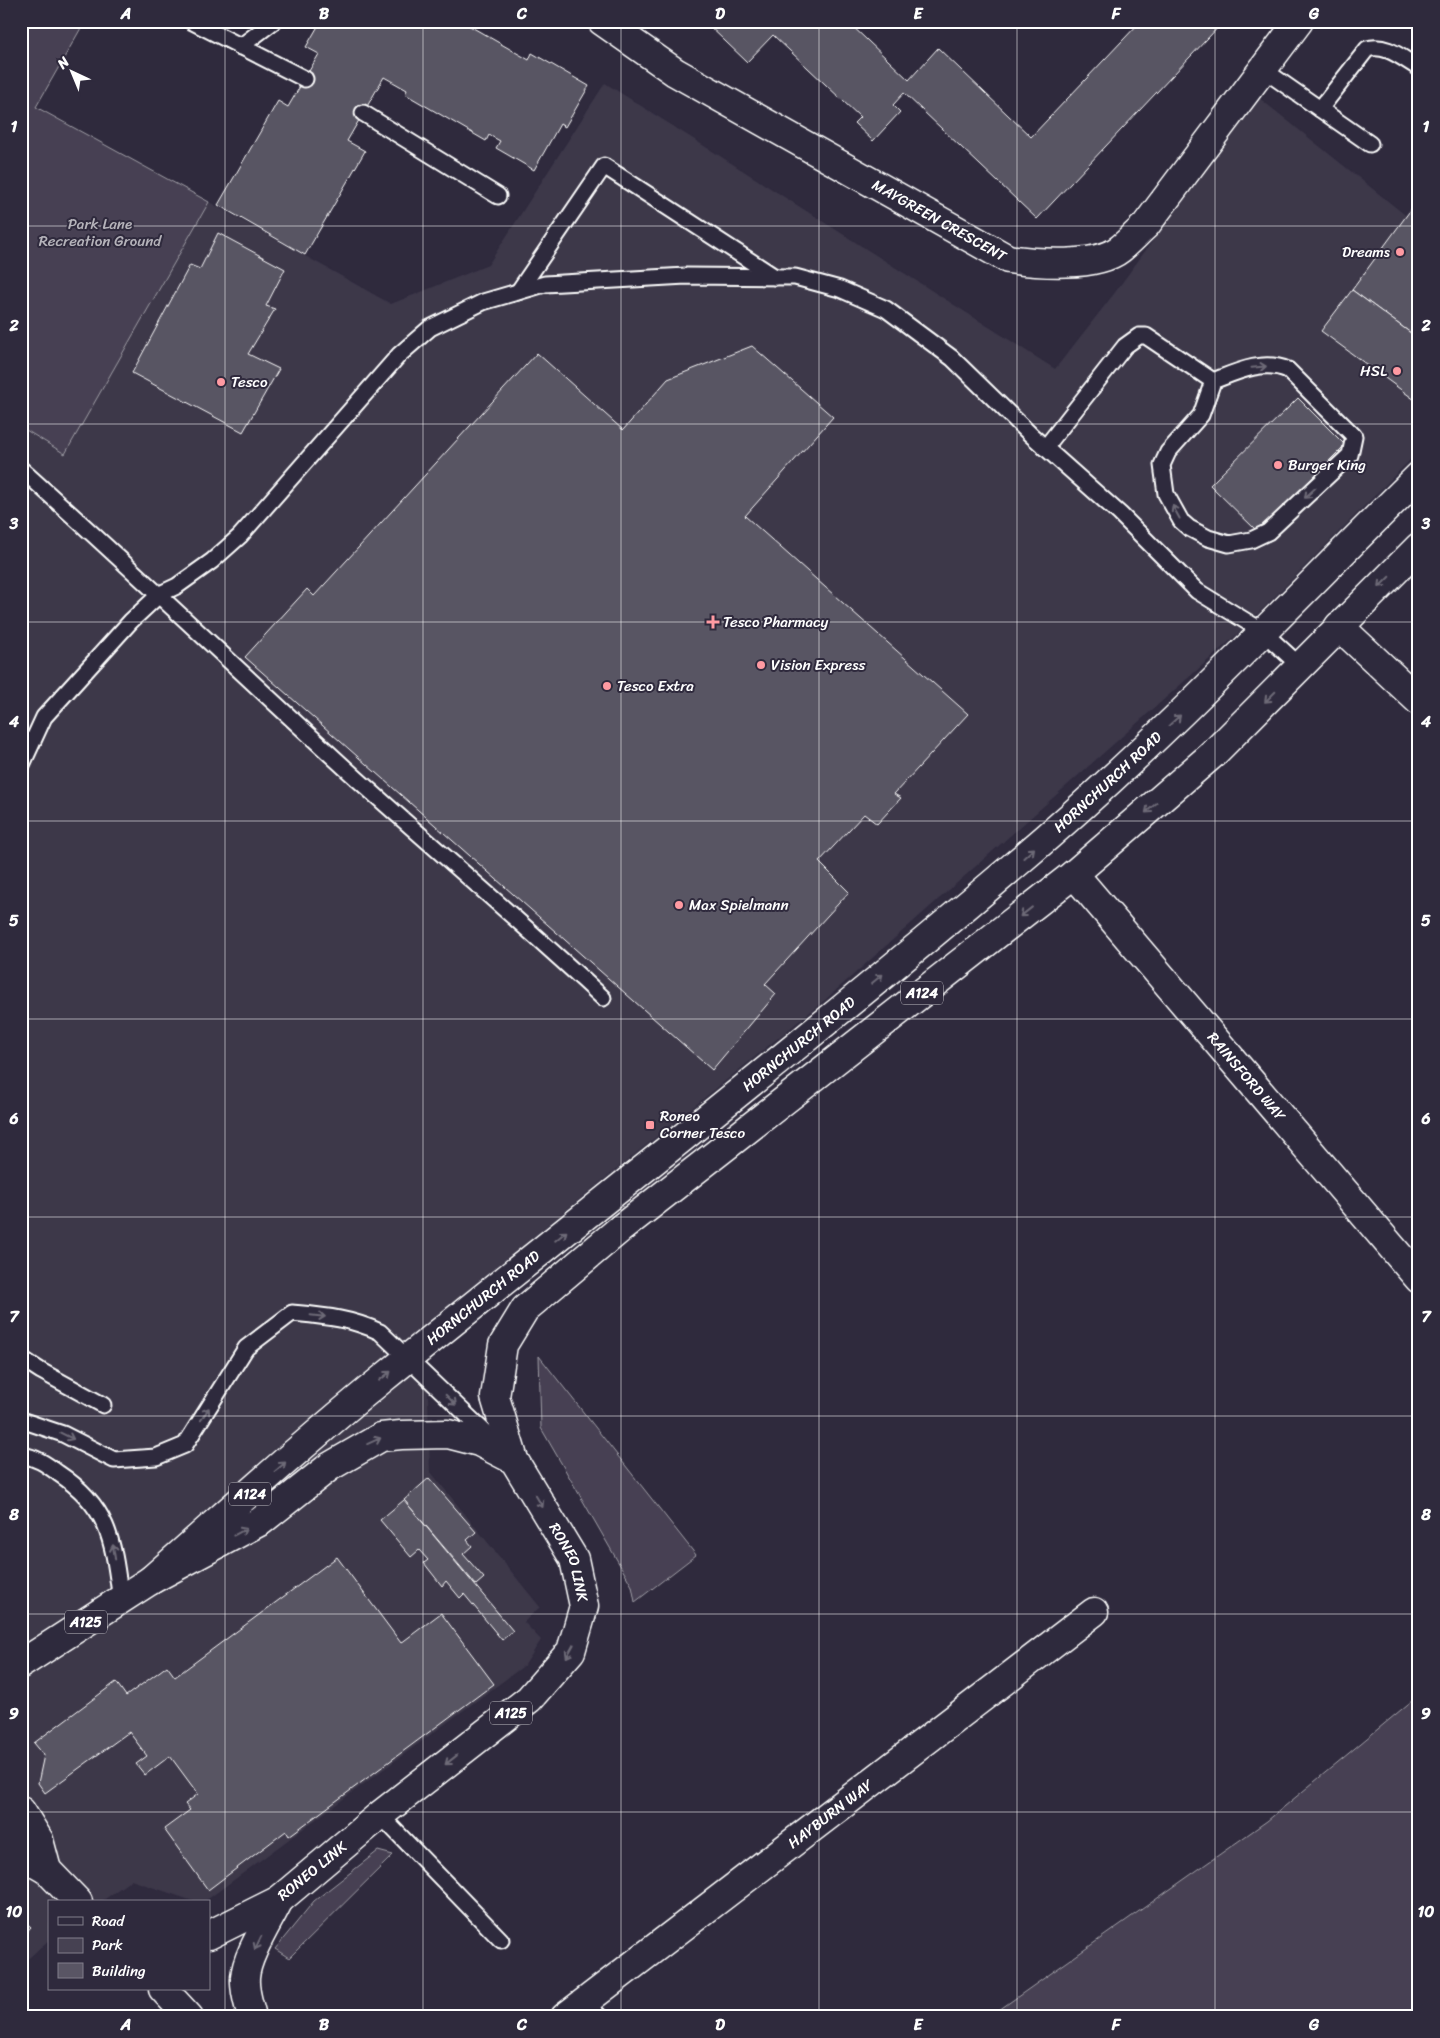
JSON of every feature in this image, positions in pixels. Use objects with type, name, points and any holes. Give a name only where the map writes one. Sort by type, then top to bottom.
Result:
[{"type":"main road","name":"MAYGREEN CRESCENT","points":[[602,21],[675,72],[1008,259],[1056,264],[1085,260],[1119,251],[1146,225],[1299,21]]},
{"type":"main road","name":"HORNCHURCH ROAD","points":[[151,1580],[348,1408],[406,1360],[675,1145],[1020,861],[1186,709],[1419,476]]},
{"type":"main road","name":"A124","points":[[514,1460],[496,1397],[503,1345],[525,1309],[620,1229],[1074,874],[1214,754],[1419,547]]},
{"type":"main road","points":[[1339,626],[1419,701]]},
{"type":"main road","name":"RAINSFORD WAY","points":[[1074,874],[1419,1279]]},
{"type":"main road","name":"A125","points":[[21,1664],[151,1580],[260,1521],[329,1467],[381,1437],[448,1434],[478,1442],[514,1460]]},
{"type":"main road","name":"RONEO LINK","points":[[210,1934],[279,1900],[380,1815],[530,1699],[572,1651],[584,1606],[574,1559],[514,1460]]},
{"type":"main road","name":"HAYBURN WAY","points":[[583,2012],[1094,1612]]},
{"type":"main road","points":[[21,1812],[39,1840],[47,1870]]},
{"type":"main road","points":[[21,1855],[47,1870],[76,1900]]},
{"type":"main road","name":"A125","points":[[252,2017],[246,1995],[245,1977],[252,1956],[279,1900]]},
{"type":"main road","points":[[164,1990],[189,2017]]},
{"type":"lane","points":[[191,21],[305,79]]},
{"type":"lane","points":[[240,47],[274,21]]},
{"type":"lane","points":[[1320,109],[1367,50],[1380,47],[1394,52],[1419,68]]},
{"type":"lane","points":[[1264,70],[1370,144]]},
{"type":"lane","points":[[363,113],[498,196]]},
{"type":"lane","points":[[518,292],[604,166],[775,277]]},
{"type":"lane","points":[[21,767],[44,717],[131,621],[160,594],[176,586],[212,561],[240,536],[399,355],[430,328],[483,302],[545,284],[686,276],[795,277],[840,289],[886,309],[952,358],[1045,448],[1120,514],[1197,590],[1262,631],[1300,666]]},
{"type":"lane","points":[[1045,448],[1125,346],[1139,336],[1146,336],[1213,381]]},
{"type":"lane","points":[[1277,366],[1288,370],[1354,436],[1350,455],[1268,532],[1251,540],[1229,544],[1208,538],[1189,528],[1181,520],[1166,494],[1162,465],[1168,452],[1201,415],[1213,381],[1230,373],[1251,368],[1277,366]]},
{"type":"lane","points":[[21,469],[160,594],[328,752],[520,920],[603,998]]},
{"type":"lane","points":[[21,1420],[63,1434],[114,1460],[156,1457],[185,1445],[246,1348],[292,1313],[359,1322],[380,1332],[406,1360],[514,1460]]},
{"type":"lane","points":[[21,1358],[103,1405]]},
{"type":"lane","points":[[21,1454],[34,1457],[72,1482],[98,1509],[114,1546],[121,1600]]},
{"type":"lane","points":[[380,1815],[501,1940]]},
{"type":"shaded area","points":[[605,83],[1055,369],[1113,295],[1258,97],[1419,226],[1419,451],[1240,632],[825,1000],[426,1324],[430,1471],[540,1607],[524,1622],[541,1640],[525,1665],[207,1900],[190,1900],[131,1880],[104,1900],[48,1900],[48,1941],[21,1965],[21,427],[65,453],[209,202],[391,304],[488,265]]},
{"type":"green space","name":"Park Lane Recreation Ground","points":[[21,21],[85,21],[36,107],[209,202],[65,454],[21,427]]},
{"type":"green space","points":[[539,1356],[696,1555],[635,1602],[632,1586],[541,1428]]},
{"type":"green space","points":[[1419,1695],[1419,2017],[989,2017],[1267,1821]]},
{"type":"green space","points":[[378,1851],[393,1855],[289,1958],[275,1949],[314,1901]]},
{"type":"building","points":[[321,21],[362,21],[370,26],[373,21],[437,21],[446,26],[449,21],[461,21],[529,60],[532,53],[589,86],[565,127],[560,124],[534,170],[496,148],[500,141],[489,135],[486,141],[405,94],[407,90],[384,77],[347,141],[365,151],[305,255],[218,205],[278,101],[288,107],[319,54],[306,47]]},
{"type":"building","points":[[704,21],[847,21],[909,80],[938,48],[1031,137],[1141,21],[1224,21],[1037,219],[904,93],[893,105],[900,112],[873,141],[854,123],[860,117],[773,35],[747,62]]},
{"type":"building","name":"Dreams","points":[[1412,208],[1419,213],[1419,339],[1352,290]]},
{"type":"building","points":[[218,233],[285,269],[266,306],[275,309],[248,354],[279,369],[243,432],[132,373],[190,265],[200,269]]},
{"type":"building","name":"HSL","points":[[1352,290],[1419,339],[1419,403],[1321,331]]},
{"type":"building","name":"Tesco Extra","points":[[752,346],[833,417],[745,516],[968,714],[894,794],[901,798],[877,824],[864,814],[819,862],[849,892],[765,984],[776,994],[712,1070],[245,657],[307,589],[314,596],[537,353],[623,430],[668,379]]},
{"type":"building","name":"Burger King","points":[[1298,398],[1345,445],[1258,532],[1210,485]]},
{"type":"building","points":[[429,1478],[476,1532],[467,1540],[472,1546],[463,1554],[484,1578],[476,1585],[404,1500]]},
{"type":"building","points":[[404,1500],[513,1631],[502,1640],[464,1594],[460,1598],[446,1581],[442,1586],[424,1563],[428,1560],[419,1550],[411,1557],[380,1520]]},
{"type":"building","points":[[337,1557],[401,1643],[441,1613],[494,1684],[289,1836],[286,1831],[208,1890],[164,1829],[190,1810],[185,1804],[198,1794],[170,1756],[145,1775],[136,1764],[147,1756],[129,1732],[45,1793],[38,1783],[44,1755],[34,1743],[116,1682],[126,1696],[167,1666],[175,1677]]},
{"type":"building","points":[[21,1918],[31,1927],[21,1938]]},
{"type":"place","name":"Dreams","points":[[1400,252]]},
{"type":"place","name":"HSL","points":[[1397,371]]},
{"type":"place","name":"Tesco","points":[[221,382]]},
{"type":"place","name":"Burger King","points":[[1278,465]]},
{"type":"place","name":"Tesco Pharmacy","points":[[713,622]]},
{"type":"place","name":"Vision Express","points":[[761,665]]},
{"type":"place","name":"Tesco Extra","points":[[607,686]]},
{"type":"place","name":"Max Spielmann","points":[[679,905]]},
{"type":"place","name":"Roneo Corner Tesco","points":[[650,1125]]}]
